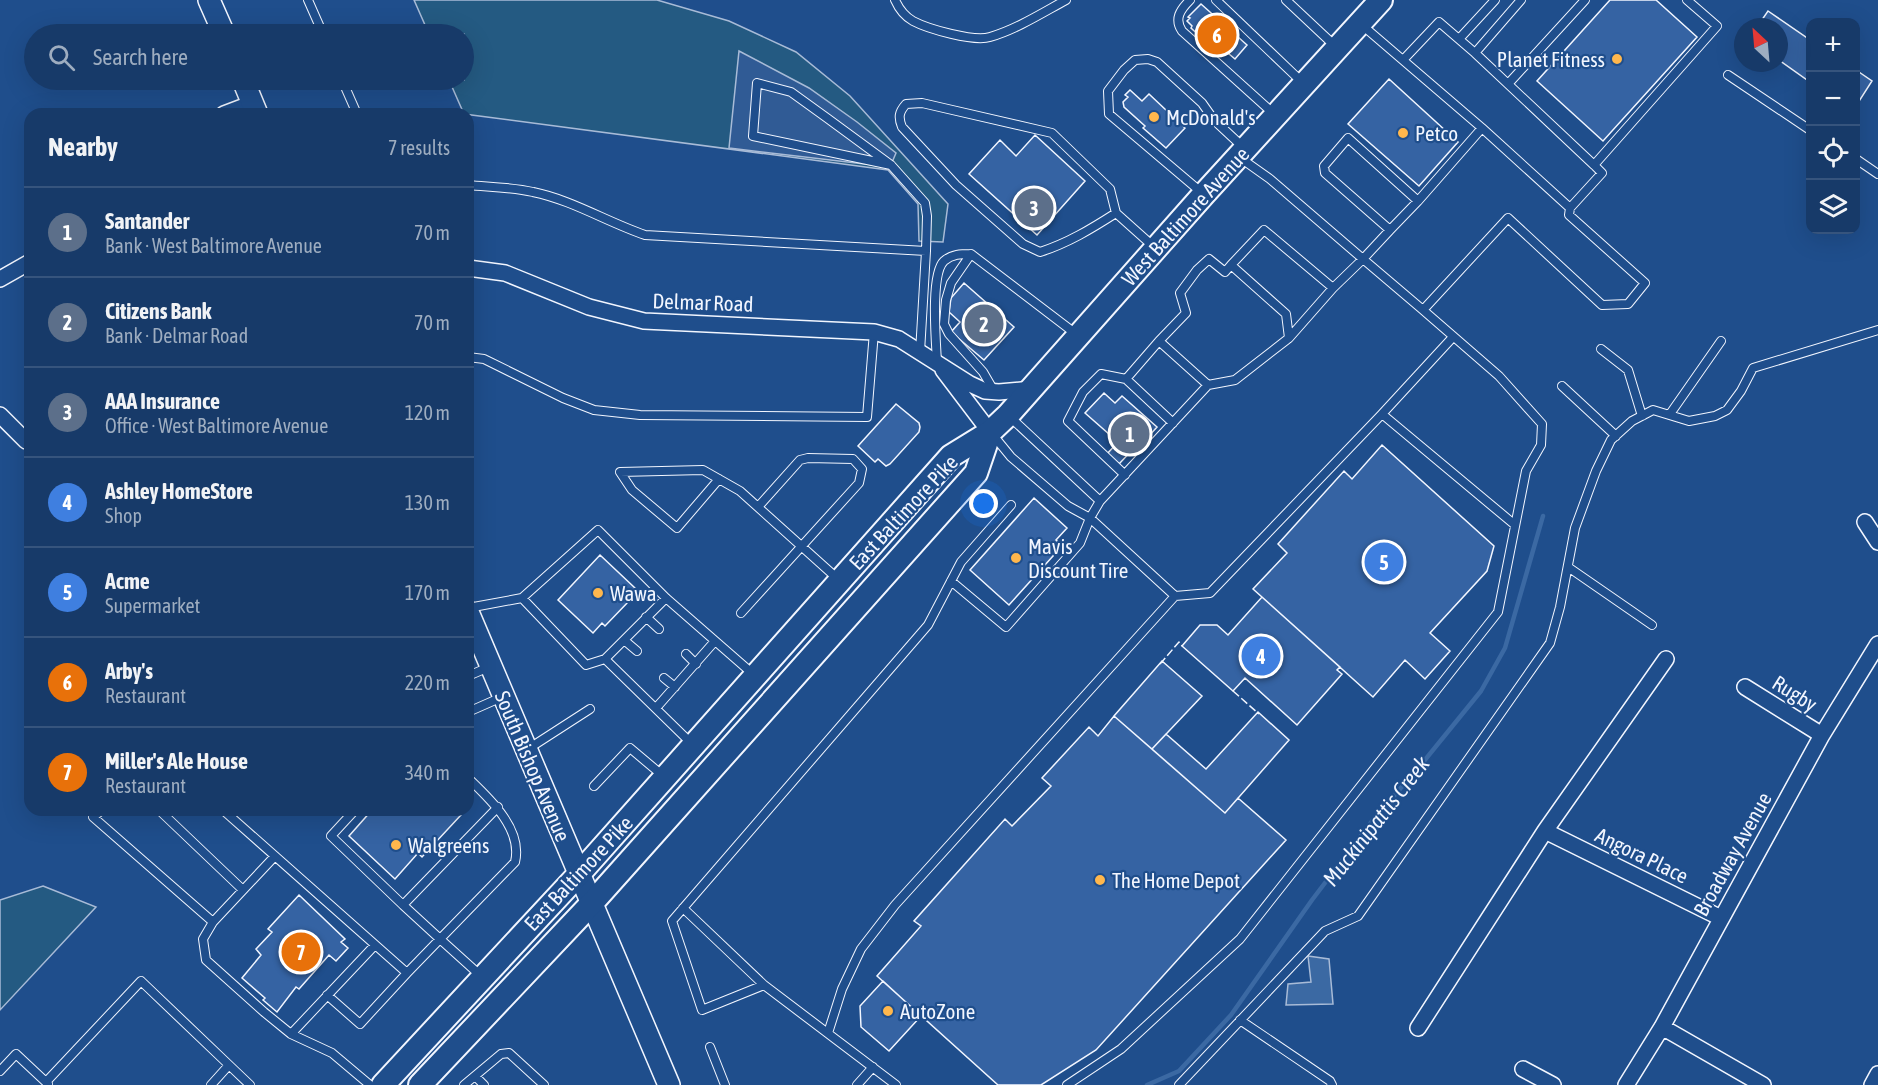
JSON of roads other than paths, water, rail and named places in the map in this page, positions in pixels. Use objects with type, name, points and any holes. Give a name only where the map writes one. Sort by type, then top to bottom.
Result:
[{"type":"main road","points":[[208,0],[219,24]]},
{"type":"main road","name":"West Baltimore Avenue","points":[[990,432],[1032,389],[1077,335],[1382,0]]},
{"type":"main road","points":[[247,90],[255,108]]},
{"type":"main road","name":"East Baltimore Pike","points":[[383,1085],[579,874],[951,456],[990,432]]},
{"type":"main road","name":"East Baltimore Pike","points":[[420,1085],[592,903],[976,473],[990,432]]},
{"type":"main road","points":[[812,613],[834,632]]},
{"type":"main road","name":"South Bishop Avenue","points":[[474,625],[669,1085]]},
{"type":"street","points":[[0,279],[24,265]]},
{"type":"street","name":"Delmar Road","points":[[474,269],[505,273],[589,308],[644,321],[874,332],[899,339],[985,391],[1032,389]]},
{"type":"street","name":"Delmar Road","points":[[938,363],[990,432]]},
{"type":"street","points":[[0,415],[24,439]]},
{"type":"street","points":[[1864,522],[1878,542]]},
{"type":"street","name":"Broadway Avenue","points":[[1626,1085],[1662,1027],[1822,735],[1878,644]]},
{"type":"street","points":[[1418,1028],[1545,831],[1666,659]]},
{"type":"street","name":"Rugby","points":[[1745,687],[1822,735]]},
{"type":"street","name":"Angora Place","points":[[1545,831],[1721,918]]},
{"type":"street","points":[[1662,1027],[1763,1085]]},
{"type":"street","points":[[1523,1069],[1553,1085]]},
{"type":"street","points":[[1872,1085],[1878,1074]]},
{"type":"lane","points":[[308,0],[319,24]]},
{"type":"lane","points":[[895,0],[904,15],[921,24],[970,37],[988,38],[1066,0]]},
{"type":"lane","points":[[1190,0],[1182,8],[1178,17],[1178,25],[1182,32],[1276,115]]},
{"type":"lane","points":[[1216,0],[1304,84]]},
{"type":"lane","points":[[1286,0],[1337,48]]},
{"type":"lane","points":[[1459,39],[1495,0]]},
{"type":"lane","points":[[1475,53],[1521,0]]},
{"type":"lane","points":[[1508,84],[1585,0]]},
{"type":"lane","points":[[1594,165],[1717,26],[1687,0]]},
{"type":"lane","points":[[1403,60],[1439,22],[1475,53],[1602,173],[1570,208],[1569,214],[1645,283],[1628,304],[1602,305],[1508,218],[1422,310]]},
{"type":"lane","points":[[1360,23],[1482,128],[1570,208]]},
{"type":"lane","points":[[1067,1085],[1121,1050],[1240,939],[1498,612],[1526,471],[1541,445],[1542,424],[1499,376],[1270,179],[1242,152],[1202,103],[1157,62],[1148,59],[1135,60],[1108,91],[1109,114],[1204,194]]},
{"type":"lane","points":[[1728,75],[1806,127]]},
{"type":"lane","points":[[891,165],[753,136],[757,83],[791,92],[891,165],[925,203],[926,251],[920,352]]},
{"type":"lane","points":[[346,90],[354,108]]},
{"type":"lane","points":[[1116,213],[1086,233],[1059,246],[1040,252],[1023,244],[956,185],[902,128],[899,120],[900,111],[906,104],[922,103],[1052,133],[1110,189],[1116,213],[1156,248]]},
{"type":"lane","points":[[951,581],[1006,627],[1080,543],[1100,501],[1208,385],[1235,380],[1288,338],[1418,201],[1482,128]]},
{"type":"lane","points":[[1390,230],[1325,173],[1324,166],[1348,138],[1418,201]]},
{"type":"lane","points":[[1860,162],[1878,174]]},
{"type":"lane","points":[[474,186],[533,192],[579,206],[621,227],[645,235],[926,251]]},
{"type":"lane","points":[[1126,379],[1159,340],[1186,313],[1180,293],[1197,270],[1209,259],[1225,272],[1264,230],[1333,288]]},
{"type":"lane","points":[[938,363],[935,336],[937,272],[944,261],[956,254],[971,255],[1077,335]]},
{"type":"lane","points":[[971,255],[951,283],[946,300],[944,324],[949,334],[983,372],[994,392]]},
{"type":"lane","points":[[1231,265],[1286,314],[1288,338]]},
{"type":"lane","points":[[1179,1085],[1325,932],[1358,916],[1550,643],[1560,607],[1575,528],[1596,471],[1611,440],[1632,421],[1653,410],[1689,421],[1714,416],[1727,410],[1741,391],[1753,368],[1878,330]]},
{"type":"lane","points":[[474,358],[484,359],[563,398],[594,410],[640,415],[867,417],[874,332]]},
{"type":"lane","points":[[828,1033],[843,989],[861,949],[895,905],[1175,596],[1210,594],[1382,414],[1452,337]]},
{"type":"lane","points":[[1159,340],[1208,385]]},
{"type":"lane","points":[[1670,414],[1721,341]]},
{"type":"lane","points":[[1601,349],[1628,370],[1642,416]]},
{"type":"lane","points":[[1125,475],[1068,421],[1083,392],[1101,374],[1126,379],[1173,423]]},
{"type":"lane","points":[[1562,386],[1616,436]]},
{"type":"lane","points":[[1382,414],[1515,525]]},
{"type":"lane","points":[[1008,415],[1100,501]]},
{"type":"lane","points":[[990,432],[1011,457],[1068,506],[1090,518],[1175,596]]},
{"type":"lane","points":[[741,614],[859,483],[862,469],[853,459],[808,458],[800,460],[758,507]]},
{"type":"lane","points":[[719,479],[676,528],[632,490],[620,472],[703,470],[719,479],[740,491],[840,581]]},
{"type":"lane","points":[[764,986],[702,1010],[672,921],[928,625],[961,562],[1011,505]]},
{"type":"lane","points":[[474,609],[522,598],[598,530],[666,598],[755,676]]},
{"type":"lane","points":[[1568,567],[1652,625]]},
{"type":"lane","points":[[522,598],[586,665],[605,659],[666,598]]},
{"type":"lane","points":[[646,617],[659,629]]},
{"type":"lane","points":[[624,640],[637,651]]},
{"type":"lane","points":[[656,708],[716,641]]},
{"type":"lane","points":[[686,654],[696,664]]},
{"type":"lane","points":[[605,659],[694,745]]},
{"type":"lane","points":[[474,673],[491,666]]},
{"type":"lane","points":[[664,678],[675,687]]},
{"type":"lane","points":[[474,709],[504,696]]},
{"type":"lane","points":[[527,750],[590,709]]},
{"type":"lane","points":[[594,786],[630,748],[665,778]]},
{"type":"lane","points":[[327,995],[360,1024],[514,862],[517,854],[514,840],[498,807],[474,784]]},
{"type":"lane","points":[[403,906],[498,807]]},
{"type":"lane","points":[[94,816],[213,922]]},
{"type":"lane","points":[[165,816],[243,890]]},
{"type":"lane","points":[[230,816],[407,973]]},
{"type":"lane","points":[[349,816],[331,836],[403,906],[482,977]]},
{"type":"lane","points":[[275,856],[213,922],[203,939],[206,960],[291,1034],[332,1053],[370,1085]]},
{"type":"lane","points":[[683,908],[764,986],[896,1085]]},
{"type":"lane","points":[[291,1034],[375,945]]},
{"type":"lane","points":[[0,1071],[16,1054],[48,1083],[141,981],[250,1085]]},
{"type":"lane","points":[[1240,1020],[1330,1081],[1332,1085]]},
{"type":"lane","points":[[710,1047],[725,1085]]},
{"type":"lane","points":[[464,1085],[501,1054],[509,1053],[544,1085]]},
{"type":"lane","points":[[212,1085],[229,1065]]},
{"type":"lane","points":[[857,1085],[873,1067]]},
{"type":"lane","points":[[475,1076],[484,1085]]},
{"type":"waterway","name":"Muckinipattis Creek","points":[[1147,1085],[1179,1071],[1231,1015],[1312,900],[1372,821],[1481,691],[1505,648],[1543,516]]},
{"type":"place","name":"Arby's","points":[[1217,35]]},
{"type":"place","name":"Planet Fitness","points":[[1617,59]]},
{"type":"place","name":"McDonald's","points":[[1154,117]]},
{"type":"place","name":"Petco","points":[[1403,133]]},
{"type":"place","name":"AAA Insurance","points":[[1034,208]]},
{"type":"place","name":"Citizens Bank","points":[[984,324]]},
{"type":"place","name":"Santander","points":[[1130,434]]},
{"type":"place","name":"Mavis Discount Tire","points":[[1016,558]]},
{"type":"place","name":"Acme","points":[[1384,562]]},
{"type":"place","name":"Wawa","points":[[598,593]]},
{"type":"place","name":"Ashley HomeStore","points":[[1261,656]]},
{"type":"place","name":"Walgreens","points":[[396,845]]},
{"type":"place","name":"The Home Depot","points":[[1100,880]]},
{"type":"place","name":"Miller's Ale House","points":[[301,952]]},
{"type":"place","name":"AutoZone","points":[[888,1011]]}]
